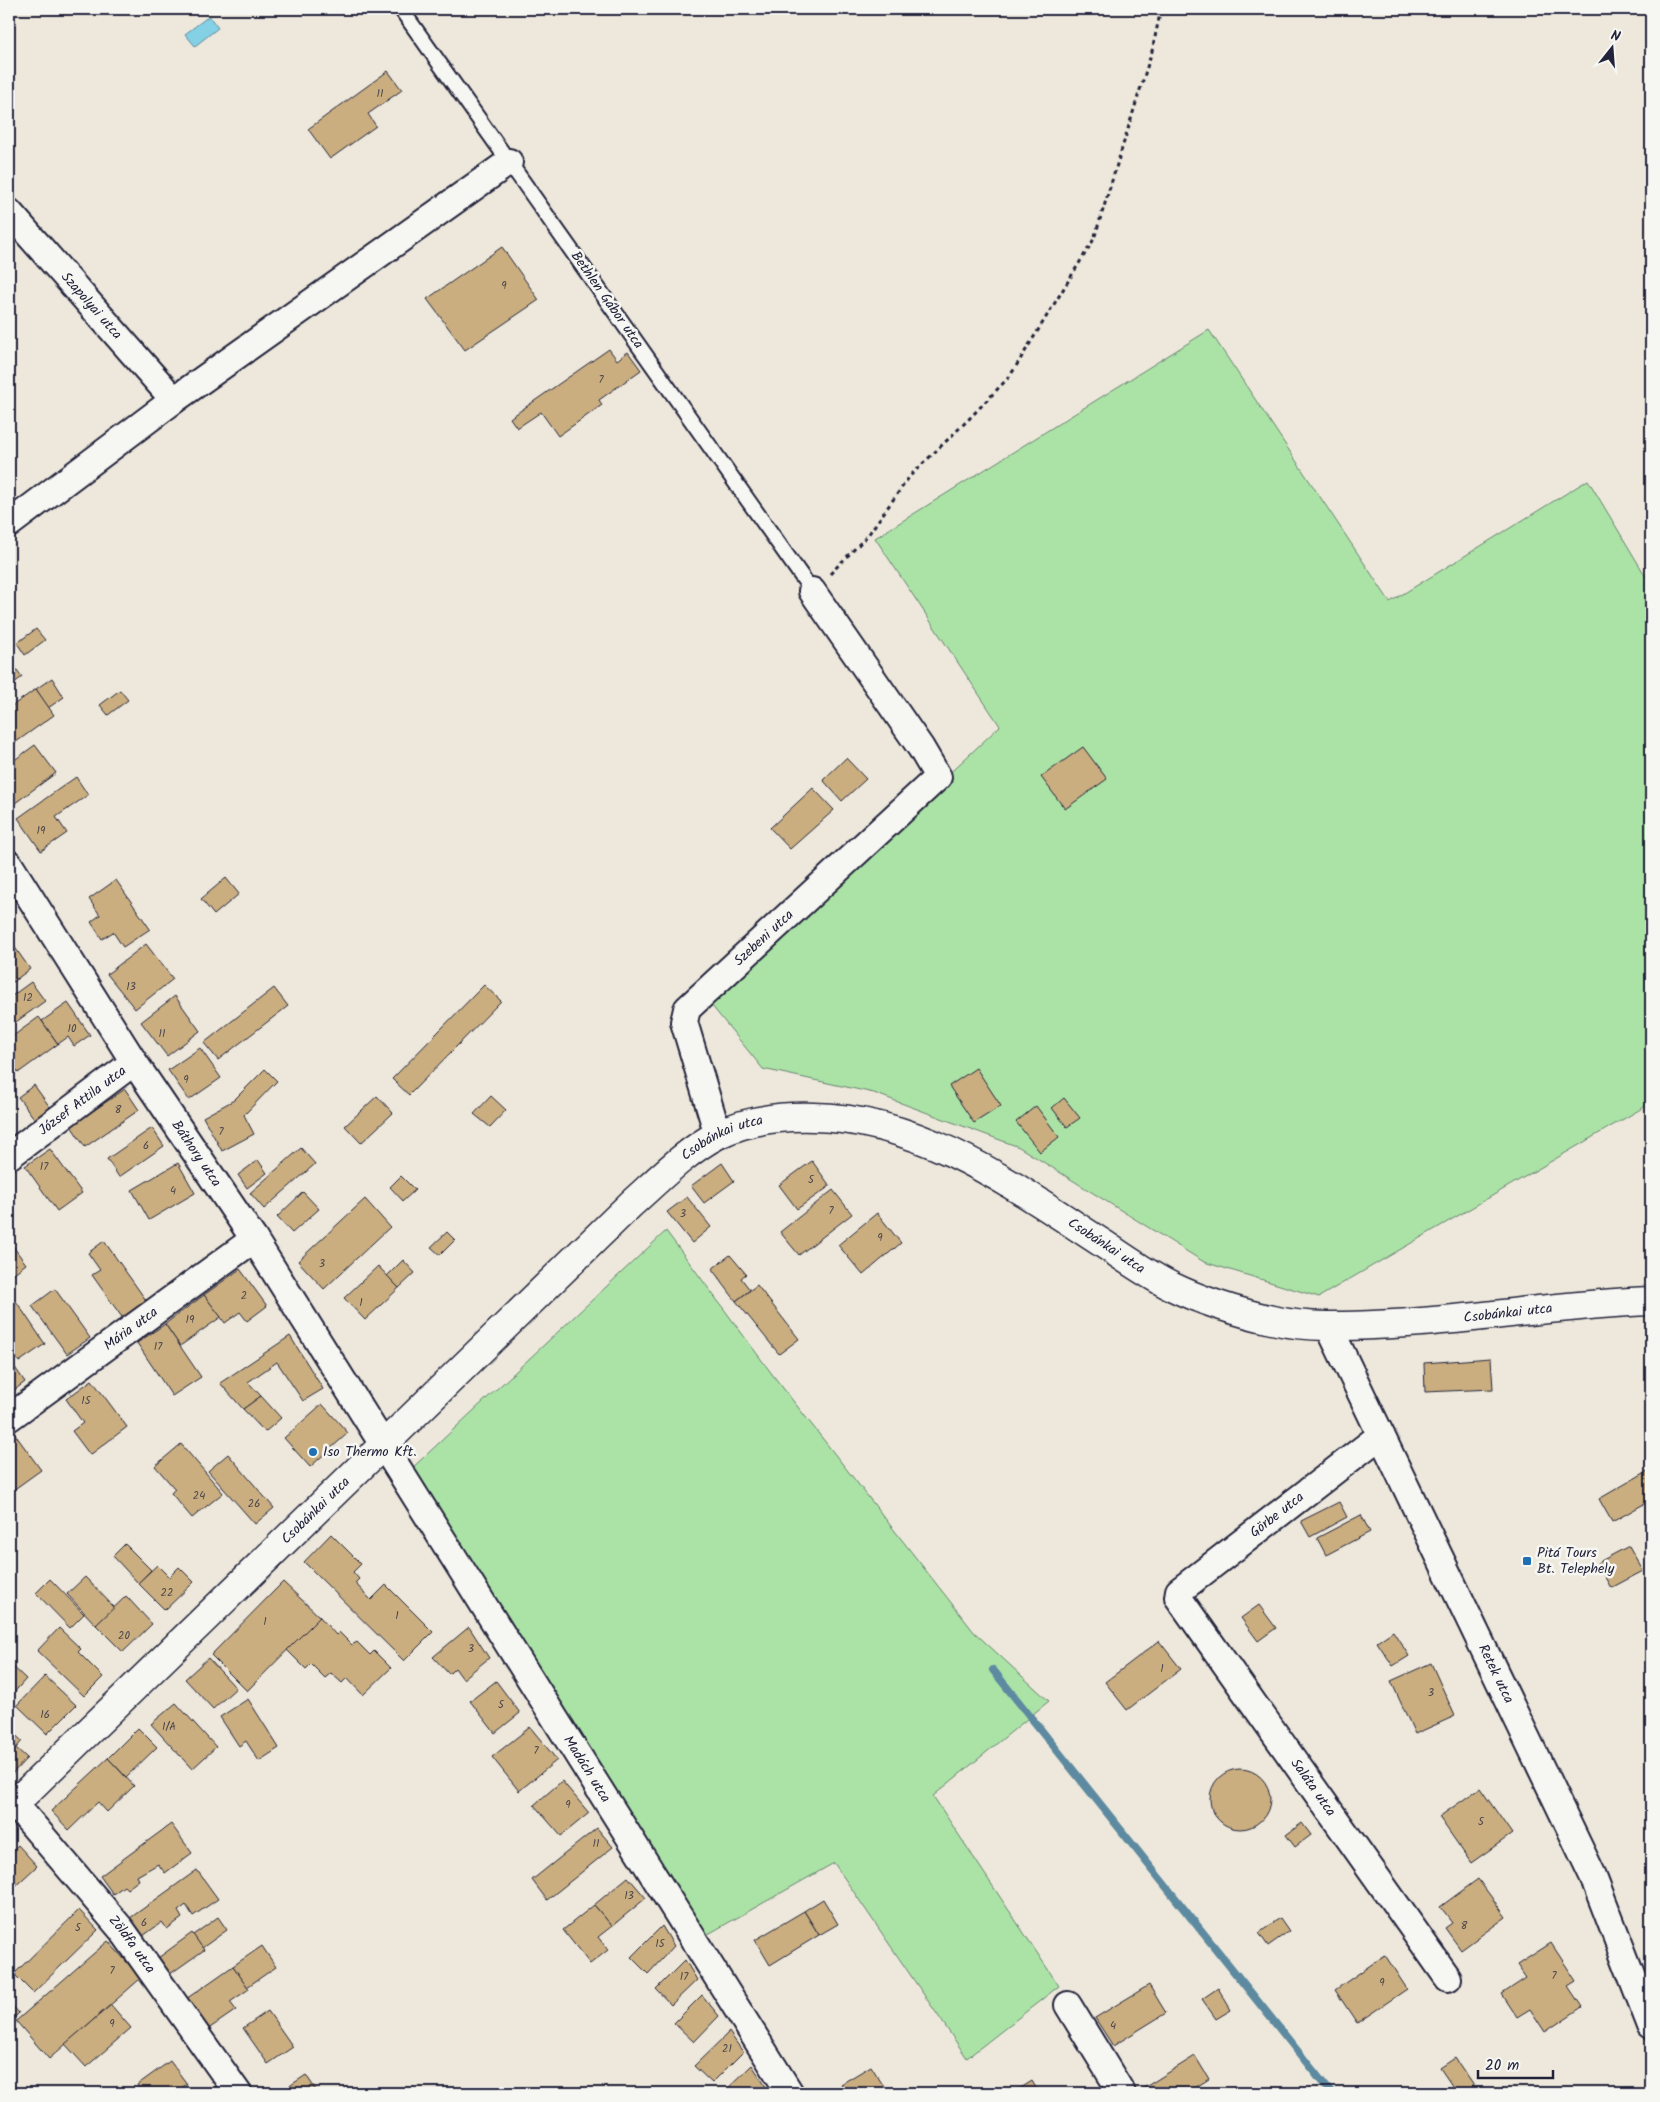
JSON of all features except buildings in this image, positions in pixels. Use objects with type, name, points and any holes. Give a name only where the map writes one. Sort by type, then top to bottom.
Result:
[{"type":"main road","name":"Csobánkai utca","points":[[12,1806],[671,1167],[718,1134],[758,1120],[800,1116],[843,1118],[889,1128],[951,1151],[1012,1184],[1172,1286],[1223,1307],[1274,1320],[1330,1327],[1439,1321],[1536,1310],[1651,1301]]},
{"type":"street","points":[[9,524],[174,400],[509,162]]},
{"type":"street","name":"Szapolyai utca","points":[[9,212],[174,400]]},
{"type":"street","name":"Szebeni utca","points":[[718,1134],[684,1022],[687,1009],[938,777],[921,748],[812,591]]},
{"type":"street","name":"Báthory utca","points":[[9,864],[134,1062],[254,1239],[383,1445]]},
{"type":"street","name":"József Attila utca","points":[[9,1156],[134,1062]]},
{"type":"street","name":"Mária utca","points":[[9,1418],[254,1239]]},
{"type":"street","name":"Retek utca","points":[[1330,1327],[1593,1876],[1651,2026]]},
{"type":"street","name":"Görbe utca","points":[[1178,1597],[1179,1590],[1381,1434]]},
{"type":"street","name":"Madách utca","points":[[383,1445],[790,2093]]},
{"type":"street","name":"Saláta utca","points":[[1178,1597],[1448,1978]]},
{"type":"street","name":"Zöldfa utca","points":[[12,1806],[122,1930],[238,2093]]},
{"type":"street","points":[[1068,2005],[1122,2093]]},
{"type":"lane","name":"Bethlen Gábor utca","points":[[401,9],[812,591]]},
{"type":"path","points":[[812,591],[868,535],[910,476],[1010,376],[1094,240],[1152,51],[1161,9]]},
{"type":"green space","points":[[1209,330],[1390,602],[1588,480],[1651,585],[1651,1103],[1319,1297],[1204,1262],[1019,1147],[874,1093],[763,1069],[707,1000],[1000,726],[875,538]]},
{"type":"green space","points":[[666,1231],[772,1374],[974,1632],[1049,1701],[933,1796],[1059,1986],[967,2058],[834,1863],[703,1937],[409,1471]]},
{"type":"water","points":[[209,16],[218,28],[195,46],[185,34]]},
{"type":"waterway","points":[[993,1670],[1331,2093]]},
{"type":"place","name":"Iso Thermo Kft.","points":[[313,1452]]},
{"type":"place","name":"Pitá Tours Bt. Telephely","points":[[1527,1561]]}]
